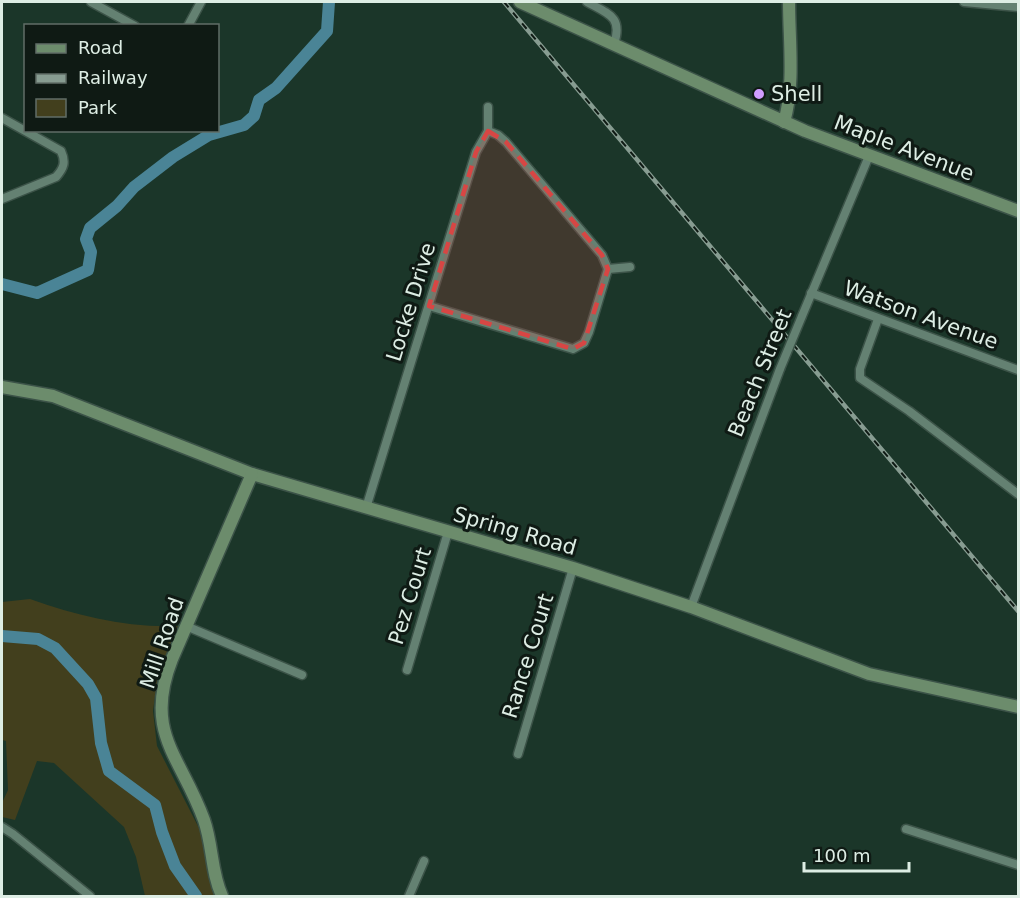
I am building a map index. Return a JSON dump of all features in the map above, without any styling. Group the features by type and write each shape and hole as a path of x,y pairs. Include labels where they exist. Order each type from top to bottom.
{"street":[{"path":"91,2 131,24"},
{"path":"189,24 201,2"},
{"name":"Maple Avenue","path":"520,2 784,122 1018,211"},
{"path":"587,2 615,20 618,33 614,44"},
{"path":"784,122 787,112 789,75 789,2"},
{"path":"964,2 1018,6"},
{"name":"Locke Drive","path":"366,508 476,152 488,131 488,107"},
{"path":"2,118 24,130"},
{"path":"429,306 573,349 584,344 608,269 602,255 506,142 498,135 488,131"},
{"path":"2,200 56,177 62,171 65,162 61,151 27,132"},
{"name":"Beach Street","path":"690,607 780,369 869,156"},
{"path":"608,269 630,267"},
{"name":"Watson Avenue","path":"811,293 1018,370"},
{"path":"878,319 860,369 860,378 918,417 1018,494"},
{"name":"Spring Road","path":"2,387 53,396 252,474 573,568 690,607 869,674 1018,707"},
{"name":"Mill Road","path":"222,897 214,873 204,821 168,744 161,714 161,699 164,683 186,626 252,474"},
{"name":"Pez Court","path":"407,670 448,532"},
{"name":"Rance Court","path":"518,754 573,568"},
{"path":"186,626 302,675"},
{"path":"2,827 90,897"},
{"path":"906,829 1018,865"},
{"path":"410,897 424,861"}],"highlighted area":[{"path":"488,131 506,142 602,255 608,269 606,280 584,343 573,349 429,306 476,152"}],"green space":[{"path":"30,599 103,620 140,625 178,626 158,674 153,711 157,746 201,832 208,870 216,896 145,896 136,857 124,827 54,763 37,761 15,820 2,817 2,803 8,790 6,741 2,740 2,602"}],"waterway":[{"path":"2,284 37,293 88,270 91,252 86,239 90,228 117,206 134,187 173,157 209,135 244,125 254,116 259,100 276,88 327,31 329,2"},
{"path":"2,636 38,639 55,648 88,684 96,698 101,743 109,771 155,805 175,866 196,896"}],"railway":[{"path":"504,2 1018,611"}],"place":[{"name":"Shell","path":"759,94"}]}
